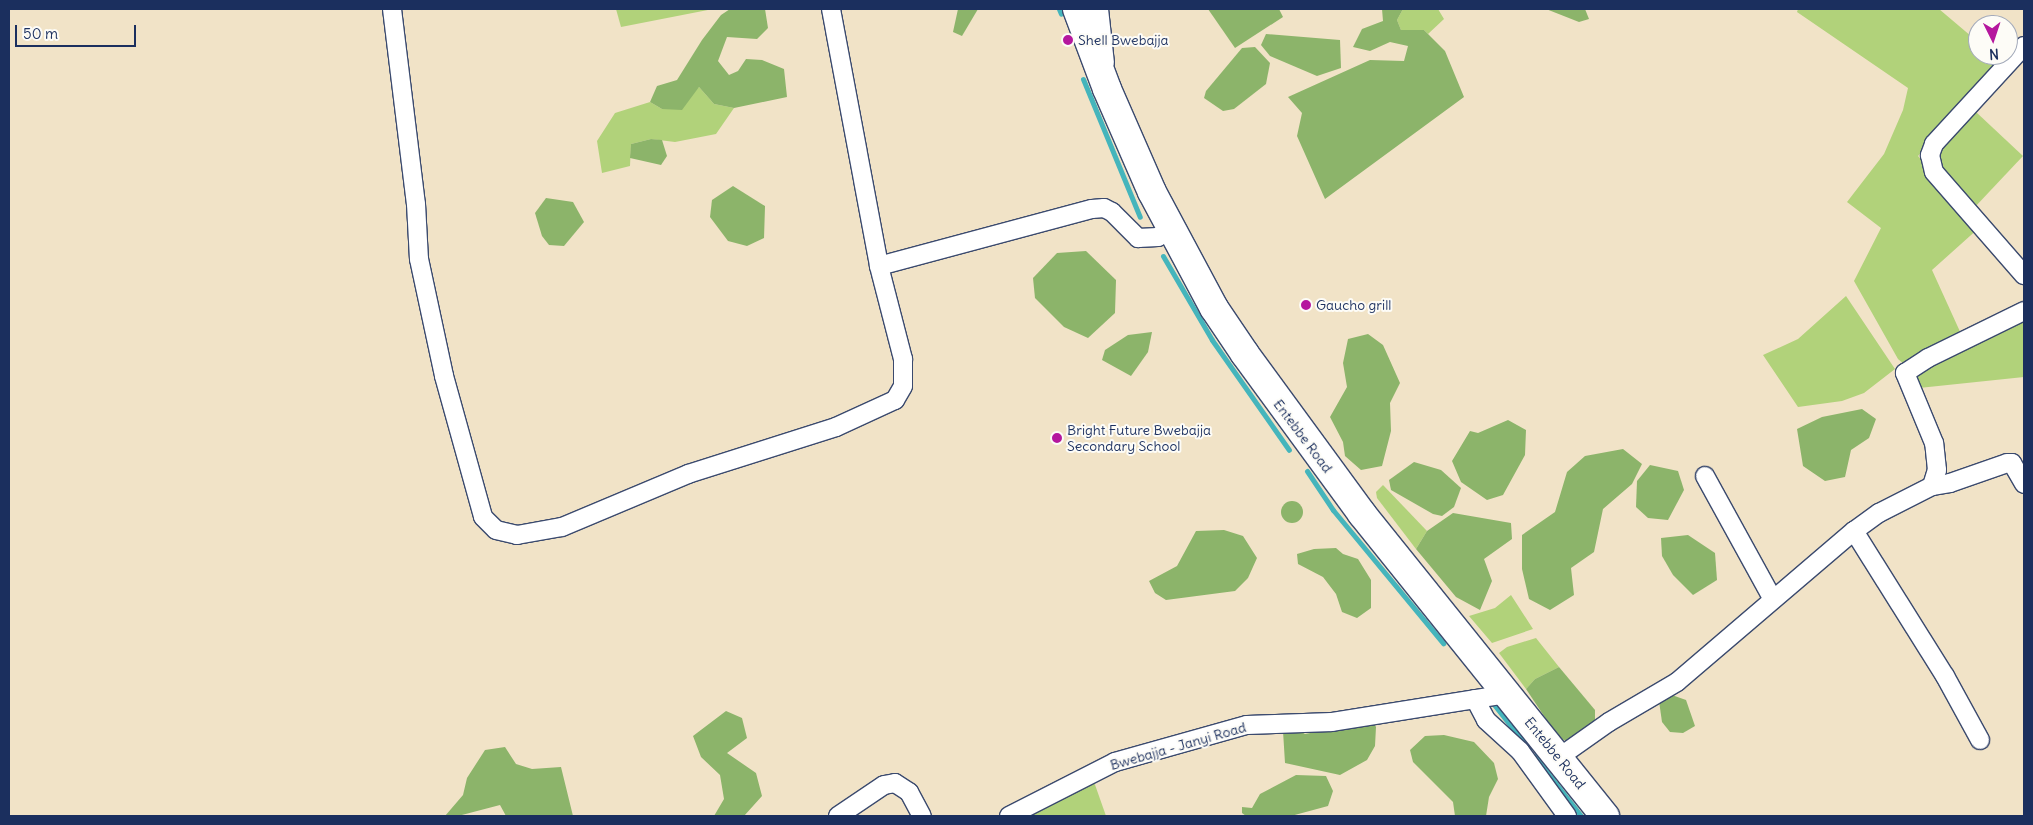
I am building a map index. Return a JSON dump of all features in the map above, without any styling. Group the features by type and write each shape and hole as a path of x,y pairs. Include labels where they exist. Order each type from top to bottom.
{"main road":[{"name":"Entebbe Road","path":"1077,9 1107,88 1171,229 1214,308 1281,408 1362,514 1605,816"}],"street":[{"path":"392,9 416,204 419,259 444,376 483,517 496,530 517,535 562,527 688,474 836,427 895,400 903,386 903,359 880,266 831,9"},
{"path":"1099,9 1107,88"},
{"path":"2024,46 1934,144 1930,155 1934,172 2024,275"},
{"path":"880,266 1092,209 1104,208 1112,212 1138,238 1158,237 1171,229"},
{"path":"1932,486 1937,470 1934,443 1905,373 1928,358 2024,311"},
{"path":"1558,758 1609,722 1677,682 1728,640 1772,598 1879,513 1932,486 1950,483 2007,463 2012,464 2024,484"},
{"path":"1705,476 1772,598"},
{"path":"1854,531 1946,676 1980,740"},
{"name":"Bwebajja - Janyi Road","path":"1009,816 1115,762 1238,727 1332,722 1507,694"},
{"path":"1475,699 1486,720 1520,751 1567,816"},
{"path":"838,816 884,786 895,784 910,792 922,816"}],"green space":[{"path":"616,9 713,9 621,27"},
{"path":"730,9 765,9 768,28 757,39 727,37 718,61 729,75 738,71 746,59 762,60 784,69 787,97 734,108 714,104 699,87 682,110 662,109 650,102 657,86 677,80 702,40 721,15"},
{"path":"958,9 978,9 962,36 953,32"},
{"path":"1208,9 1279,9 1283,17 1235,48"},
{"path":"1382,9 1403,9 1397,20 1401,30 1424,30 1445,51 1464,97 1325,199 1297,136 1302,113 1288,97 1370,60 1404,61 1408,46 1390,42 1370,51 1353,47 1362,29 1383,21"},
{"path":"1403,9 1438,9 1444,19 1428,34 1424,30 1401,30 1397,20"},
{"path":"1546,9 1585,9 1589,19 1579,22"},
{"path":"1798,9 1939,9 1968,34 1968,65 2002,65 1918,156 1980,227 1932,270 1962,336 1906,366 1898,359 1854,281 1881,228 1847,202 1884,154 1903,110 1908,88 1797,12"},
{"path":"1266,34 1340,40 1341,68 1317,76 1270,56 1261,45"},
{"path":"1255,47 1270,63 1266,84 1234,109 1223,111 1204,98 1206,91 1242,48"},
{"path":"699,87 714,104 734,108 716,134 675,142 651,139 631,144 630,166 602,173 597,141 615,113 650,102 662,109"},
{"path":"1976,112 2023,156 1974,208 1933,159"},
{"path":"651,139 662,140 667,156 661,165 630,158 631,144"},
{"path":"733,186 765,206 764,238 747,246 728,241 710,217 712,200"},
{"path":"546,198 573,202 584,222 564,246 549,245 542,236 535,213"},
{"path":"1086,251 1116,280 1115,313 1088,338 1064,327 1035,298 1033,278 1057,253"},
{"path":"1846,296 1895,369 1864,393 1842,401 1798,407 1763,355 1798,339"},
{"path":"2024,318 2024,377 1919,388 1915,381 1927,362"},
{"path":"1152,332 1148,352 1131,376 1102,360 1105,350 1128,335"},
{"path":"1368,334 1383,345 1400,383 1390,403 1391,431 1382,466 1361,470 1345,456 1343,442 1330,417 1347,387 1343,363 1348,339"},
{"path":"1862,409 1876,419 1869,438 1851,450 1845,477 1825,481 1803,466 1797,429 1822,417"},
{"path":"1508,420 1526,430 1525,455 1503,495 1487,500 1461,482 1452,461 1470,431 1478,433"},
{"path":"1623,449 1642,464 1632,484 1603,509 1594,552 1571,568 1574,595 1550,610 1529,599 1522,569 1522,535 1555,512 1567,472 1585,456"},
{"path":"1414,462 1441,470 1461,488 1454,507 1442,516 1433,514 1391,490 1389,480"},
{"path":"1650,465 1678,471 1684,490 1668,520 1648,518 1636,507 1637,481"},
{"path":"1383,485 1427,531 1416,549 1377,498 1376,492"},
{"path":"1288,501 1296,501 1303,508 1303,516 1296,523 1288,523 1281,516 1281,508"},
{"path":"1453,513 1511,523 1512,539 1484,559 1492,581 1480,610 1456,597 1416,549 1427,531"},
{"path":"1224,530 1243,536 1257,558 1248,578 1235,591 1166,600 1155,593 1149,581 1177,566 1196,531"},
{"path":"1688,535 1715,553 1717,580 1693,595 1673,575 1662,556 1661,538"},
{"path":"1336,548 1343,554 1358,559 1371,580 1371,608 1357,618 1342,612 1336,594 1323,577 1298,564 1297,554 1314,549"},
{"path":"1511,595 1533,629 1492,643 1469,616 1495,608"},
{"path":"1536,638 1559,667 1535,679 1526,689 1499,653 1507,647"},
{"path":"1559,667 1595,710 1595,725 1572,744 1558,737 1526,689 1535,679"},
{"path":"1669,694 1686,700 1695,726 1683,733 1670,732 1662,722 1659,701"},
{"path":"726,711 742,718 747,738 727,753 756,773 762,796 744,816 714,816 724,799 720,775 701,757 693,736"},
{"path":"1373,721 1376,727 1375,746 1367,760 1340,775 1285,763 1283,731 1292,726 1305,734"},
{"path":"1444,735 1474,742 1494,763 1498,779 1489,797 1486,816 1455,816 1453,802 1413,762 1410,750 1425,736"},
{"path":"505,747 516,764 532,769 561,767 573,816 506,816 500,805 458,816 445,816 463,795 467,778 485,750"},
{"path":"1296,775 1326,776 1333,791 1328,806 1291,816 1246,816 1242,813 1242,807 1252,808 1260,794"},
{"path":"1093,779 1106,816 1021,816"}],"waterway":[{"path":"1059,9 1061,14"},
{"path":"1083,79 1140,217"},
{"path":"1163,256 1212,340 1289,450"},
{"path":"1307,471 1333,510 1443,643"},
{"path":"1492,702 1529,749"},
{"path":"1534,756 1581,816"}],"place":[{"name":"Shell Bwebajja","path":"1068,40"},
{"name":"Gaucho grill","path":"1306,305"},
{"name":"Bright Future Bwebajja Secondary School","path":"1057,438"}]}
